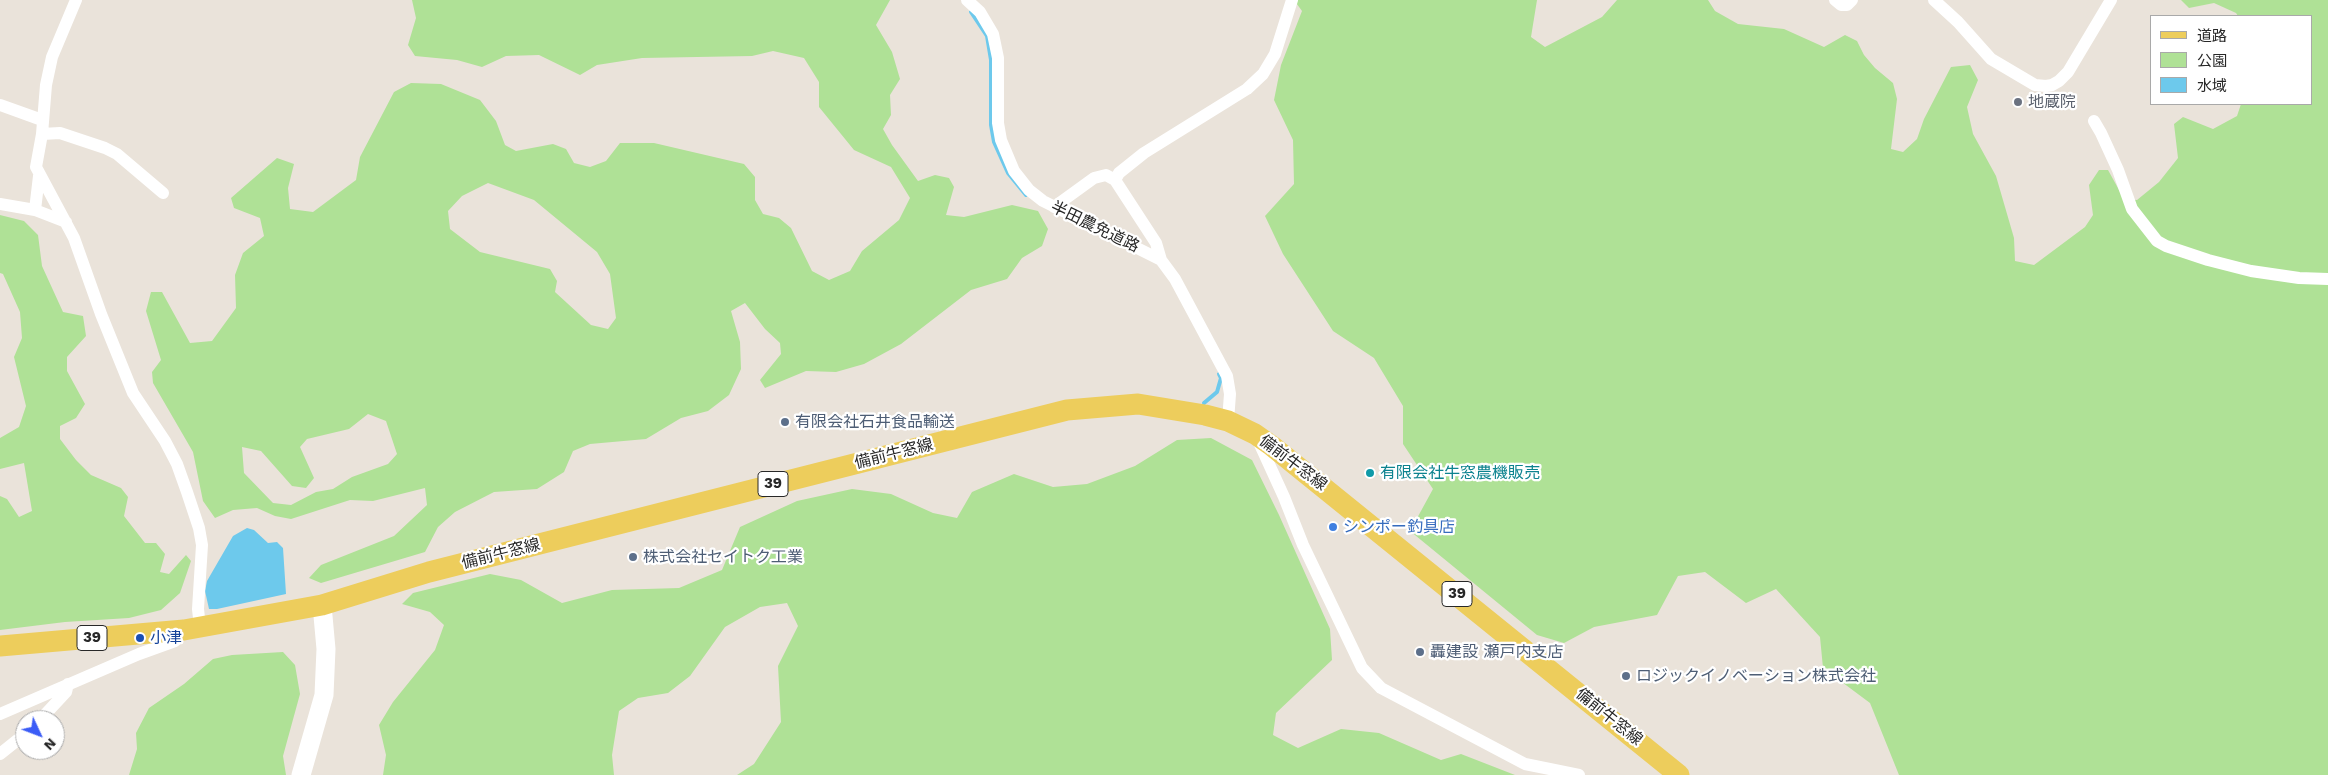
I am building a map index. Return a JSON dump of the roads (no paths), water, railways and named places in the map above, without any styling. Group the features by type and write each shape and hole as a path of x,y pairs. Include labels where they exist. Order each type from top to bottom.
{"main road":[{"name":"備前牛窓線","path":"0,646 192,629 322,605 429,572 1067,410 1138,404 1205,415 1228,422 1255,434 1292,460 1679,775"}],"street":[{"path":"34,210 39,176 36,158 42,134 42,120 52,56 76,0"},
{"name":"半田農免道路","path":"967,0 980,12 994,34 998,58 998,123 1000,140 1014,171 1029,190 1054,208 1162,260"},
{"path":"1115,180 1119,173 1144,153 1247,89 1264,74 1275,54 1292,0"},
{"path":"1835,0 1841,5 1847,6 1852,0"},
{"path":"1934,0 1958,22 1991,60 2035,85 2046,86 2059,81 2068,72 2111,0"},
{"path":"0,105 42,120"},
{"path":"2094,121 2118,170 2132,209 2156,241 2208,260 2251,271 2299,278 2328,279"},
{"path":"42,134 60,133 106,148 117,154 163,194"},
{"path":"1054,208 1094,178 1106,175 1115,180 1156,242 1162,260 1175,279 1227,376 1230,394 1228,422"},
{"path":"0,714 174,641 192,629 198,609 202,545 190,501 173,457 133,392 100,314 82,257 66,222 39,176"},
{"path":"0,204 34,210 66,222"},
{"path":"1255,434 1284,497 1303,545 1362,668 1381,688 1525,764 1579,775"},
{"path":"302,775 324,695 326,650 322,605"},
{"path":"49,710 66,692 68,684"},
{"path":"0,754 15,742"}],"water":[{"path":"247,528 254,530 268,543 277,542 283,548 286,594 217,609 209,609 205,591 207,581 233,536"}],"waterway":[{"path":"971,12 987,36 991,60 991,125 994,142 1008,173 1026,195"},
{"path":"1204,403 1217,392 1221,378 1219,374"}],"place":[{"name":"地蔵院","path":"2018,102"},
{"name":"有限会社石井食品輸送","path":"785,422"},
{"name":"有限会社牛窓農機販売","path":"1370,473"},
{"name":"シンポー釣具店","path":"1333,527"},
{"name":"株式会社セイトク工業","path":"633,557"},
{"name":"小津","path":"140,638"},
{"name":"轟建設 瀬戸内支店","path":"1420,652"},
{"name":"ロジックイノベーション株式会社","path":"1626,676"}]}
